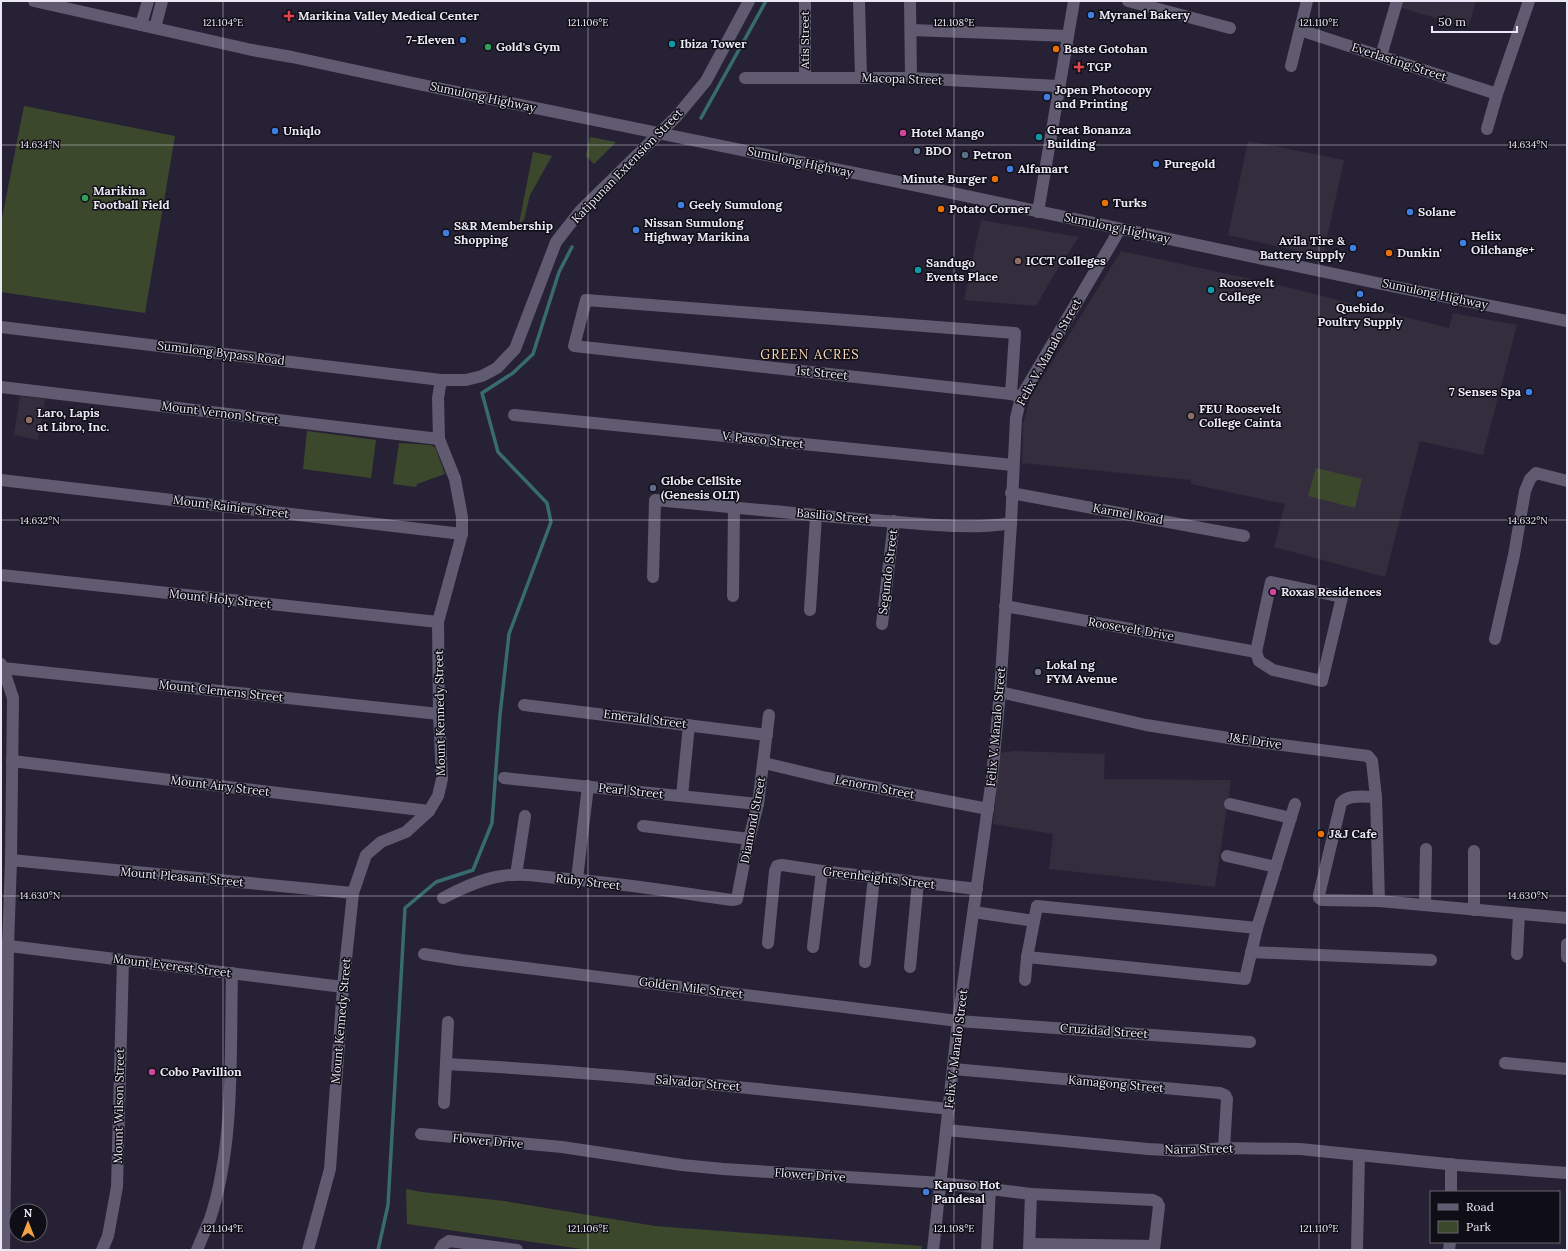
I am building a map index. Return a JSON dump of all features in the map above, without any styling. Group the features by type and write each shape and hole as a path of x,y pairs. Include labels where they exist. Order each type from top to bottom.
{"street":[{"name":"Sumulong Highway","path":"34,1 252,50 933,189 1396,287 1567,321"},
{"path":"141,25 148,1"},
{"path":"155,28 162,1"},
{"name":"Katipunan Extension Street","path":"441,380 466,380 482,376 497,368 515,349 556,242 581,210 664,134 706,81 749,1"},
{"name":"Atis Street","path":"805,1 805,78"},
{"path":"859,1 862,78"},
{"path":"910,1 911,78"},
{"path":"1038,212 1058,86 1074,1"},
{"path":"1128,1 1230,28"},
{"path":"1291,66 1307,1"},
{"path":"1381,56 1397,1"},
{"path":"1486,129 1529,1"},
{"path":"911,30 1068,36"},
{"name":"Everlasting Street","path":"1300,30 1497,94"},
{"name":"Macopa Street","path":"745,78 911,78 1058,86"},
{"name":"Felix V. Manalo Street","path":"933,1250 958,1021 988,809 1000,692 1011,523 1016,396 1120,229"},
{"name":"1st Street","path":"586,300 1015,333 1016,396 574,346 586,300"},
{"name":"Sumulong Bypass Road","path":"1,327 441,380"},
{"name":"Mount Kennedy Street","path":"308,1250 330,1169 343,987 353,893 366,855 381,842 406,832 429,811 438,796 442,779 439,714 438,622 462,534 462,517 456,480 439,439 438,398 441,380"},
{"name":"Mount Vernon Street","path":"1,388 439,439"},
{"name":"V. Pasco Street","path":"514,415 1013,465"},
{"path":"1495,639 1514,555 1525,491 1530,479 1536,474 1567,481"},
{"name":"Mount Rainier Street","path":"1,480 462,534"},
{"name":"Karmel Road","path":"1012,493 1244,536"},
{"name":"Basilio Street","path":"653,577 655,500 816,516 968,526 1011,523"},
{"path":"733,596 734,507"},
{"path":"810,610 816,516"},
{"name":"Segundo Street","path":"882,624 894,521"},
{"name":"Mount Holy Street","path":"1,575 438,622"},
{"path":"1271,582 1342,597 1322,681 1273,670 1259,661 1256,652 1271,582"},
{"name":"Roosevelt Drive","path":"1005,606 1256,652"},
{"path":"2,666 13,698 11,860 5,946 4,1250"},
{"name":"Mount Clemens Street","path":"2,666 439,714"},
{"name":"J&E Drive","path":"1000,692 1146,725 1242,740 1368,756 1372,761 1376,797 1379,901"},
{"name":"Emerald Street","path":"524,705 767,735"},
{"name":"Diamond Street","path":"737,900 749,839 758,804 769,715"},
{"path":"682,796 689,725"},
{"name":"Mount Airy Street","path":"12,761 429,811"},
{"name":"Lenorm Street","path":"764,763 828,778 988,809"},
{"name":"Pearl Street","path":"504,778 758,804"},
{"path":"577,879 588,786"},
{"path":"1376,797 1345,799 1342,803 1319,895 1319,898 1322,900 1379,901 1567,918"},
{"path":"1230,804 1291,818"},
{"path":"1027,957 1245,979 1257,928 1295,804"},
{"path":"516,874 525,816"},
{"path":"643,826 749,839"},
{"path":"1425,905 1426,849"},
{"path":"1474,851 1474,910"},
{"path":"1227,856 1276,867"},
{"name":"Mount Pleasant Street","path":"11,860 353,893"},
{"name":"Greenheights Street","path":"768,943 775,871 777,866 782,865 977,889"},
{"path":"813,947 822,871"},
{"name":"Ruby Street","path":"443,898 459,889 490,878 516,874 577,879 737,900"},
{"path":"865,962 874,877"},
{"path":"910,967 918,882"},
{"path":"1025,980 1027,957 1037,906 1257,928"},
{"path":"974,912 1034,921"},
{"path":"1517,954 1519,914"},
{"path":"1567,944 1567,957"},
{"name":"Mount Everest Street","path":"5,946 343,987"},
{"path":"1251,952 1431,960"},
{"name":"Golden Mile Street","path":"424,954 958,1021"},
{"name":"Mount Wilson Street","path":"102,1250 108,1236 117,1187 122,960"},
{"path":"197,1250 210,1219 225,1152 229,1094 232,973"},
{"name":"Cruzidad Street","path":"958,1021 1250,1042"},
{"path":"444,1103 448,1022"},
{"path":"1505,1063 1567,1069"},
{"name":"Salvador Street","path":"446,1064 569,1071 735,1086 949,1109"},
{"name":"Kamagong Street","path":"953,1070 1220,1093 1227,1099 1224,1148"},
{"name":"Narra Street","path":"946,1130 1184,1151 1224,1148 1300,1149 1451,1164 1567,1173"},
{"name":"Flower Drive","path":"421,1134 562,1147 682,1165 941,1183 1031,1194 1153,1200 1159,1206 1154,1248"},
{"path":"1357,1250 1359,1155"},
{"path":"1450,1191 1451,1164"},
{"path":"986,1250 990,1188"},
{"path":"1031,1194 1030,1247 1154,1248"},
{"path":"440,1250 443,1245 449,1241 517,1250"}],"shaded area":[{"path":"1401,1 1476,1 1468,28 1399,7"},
{"path":"1248,141 1344,160 1323,257 1228,235"},
{"name":"ICCT Colleges","path":"981,220 1079,237 1036,306 964,300"},
{"name":"FEU Roosevelt College Cainta","path":"1121,251 1270,283 1449,328 1453,313 1517,325 1483,455 1420,441 1385,577 1274,547 1285,504 1191,484 1191,480 1022,463 1023,424 1030,399"},
{"name":"Laro, Lapis at Libro, Inc.","path":"20,396 45,399 38,440 14,435"},
{"path":"1014,751 1105,754 1104,779 1231,780 1215,887 1049,869 1053,834 993,824 1000,753"}],"green space":[{"name":"Marikina Football Field","path":"24,106 175,136 145,313 1,292 1,223"},
{"path":"590,137 616,142 594,164 586,156"},
{"path":"533,152 552,156 530,195 524,220 519,224"},
{"path":"307,431 376,440 371,478 303,469"},
{"path":"399,443 430,445 435,447 445,474 417,484 416,487 393,484"},
{"path":"1316,468 1362,479 1355,508 1308,496"},
{"path":"406,1189 504,1201 655,1226 922,1246 921,1250 589,1250 407,1224"}],"waterway":[{"path":"701,118 766,1"},
{"path":"378,1250 388,1205 405,908 436,882 473,870 492,823 500,715 509,634 551,522 547,503 498,452 482,393 513,373 533,354 559,272 572,247"}],"place":[{"name":"Myranel Bakery","path":"1091,15"},
{"name":"Marikina Valley Medical Center","path":"289,16"},
{"name":"7-Eleven","path":"463,40"},
{"name":"Ibiza Tower","path":"672,44"},
{"name":"Gold's Gym","path":"488,47"},
{"name":"Baste Gotohan","path":"1056,49"},
{"name":"TGP","path":"1079,67"},
{"name":"Jopen Photocopy and Printing","path":"1047,97"},
{"name":"Uniqlo","path":"275,131"},
{"name":"Hotel Mango","path":"903,133"},
{"name":"Great Bonanza Building","path":"1039,137"},
{"name":"BDO","path":"917,151"},
{"name":"Petron","path":"965,155"},
{"name":"Puregold","path":"1156,164"},
{"name":"Alfamart","path":"1010,169"},
{"name":"Minute Burger","path":"995,179"},
{"name":"Marikina Football Field","path":"85,198"},
{"name":"Turks","path":"1105,203"},
{"name":"Geely Sumulong","path":"681,205"},
{"name":"Potato Corner","path":"941,209"},
{"name":"Solane","path":"1410,212"},
{"name":"Nissan Sumulong Highway Marikina","path":"636,230"},
{"name":"S&R Membership Shopping","path":"446,233"},
{"name":"Helix Oilchange+","path":"1463,243"},
{"name":"Avila Tire & Battery Supply","path":"1353,248"},
{"name":"Dunkin'","path":"1389,253"},
{"name":"ICCT Colleges","path":"1018,261"},
{"name":"Sandugo Events Place","path":"918,270"},
{"name":"Roosevelt College","path":"1211,290"},
{"name":"Quebido Poultry Supply","path":"1360,294"},
{"name":"7 Senses Spa","path":"1529,392"},
{"name":"FEU Roosevelt College Cainta","path":"1191,416"},
{"name":"Laro, Lapis at Libro, Inc.","path":"29,420"},
{"name":"Globe CellSite (Genesis OLT)","path":"653,488"},
{"name":"Roxas Residences","path":"1273,592"},
{"name":"Lokal ng FYM Avenue","path":"1038,672"},
{"name":"J&J Cafe","path":"1321,834"},
{"name":"Cobo Pavillion","path":"152,1072"},
{"name":"Kapuso Hot Pandesal","path":"926,1192"}],"district":[{"name":"GREEN ACRES","path":"810,354"}]}
